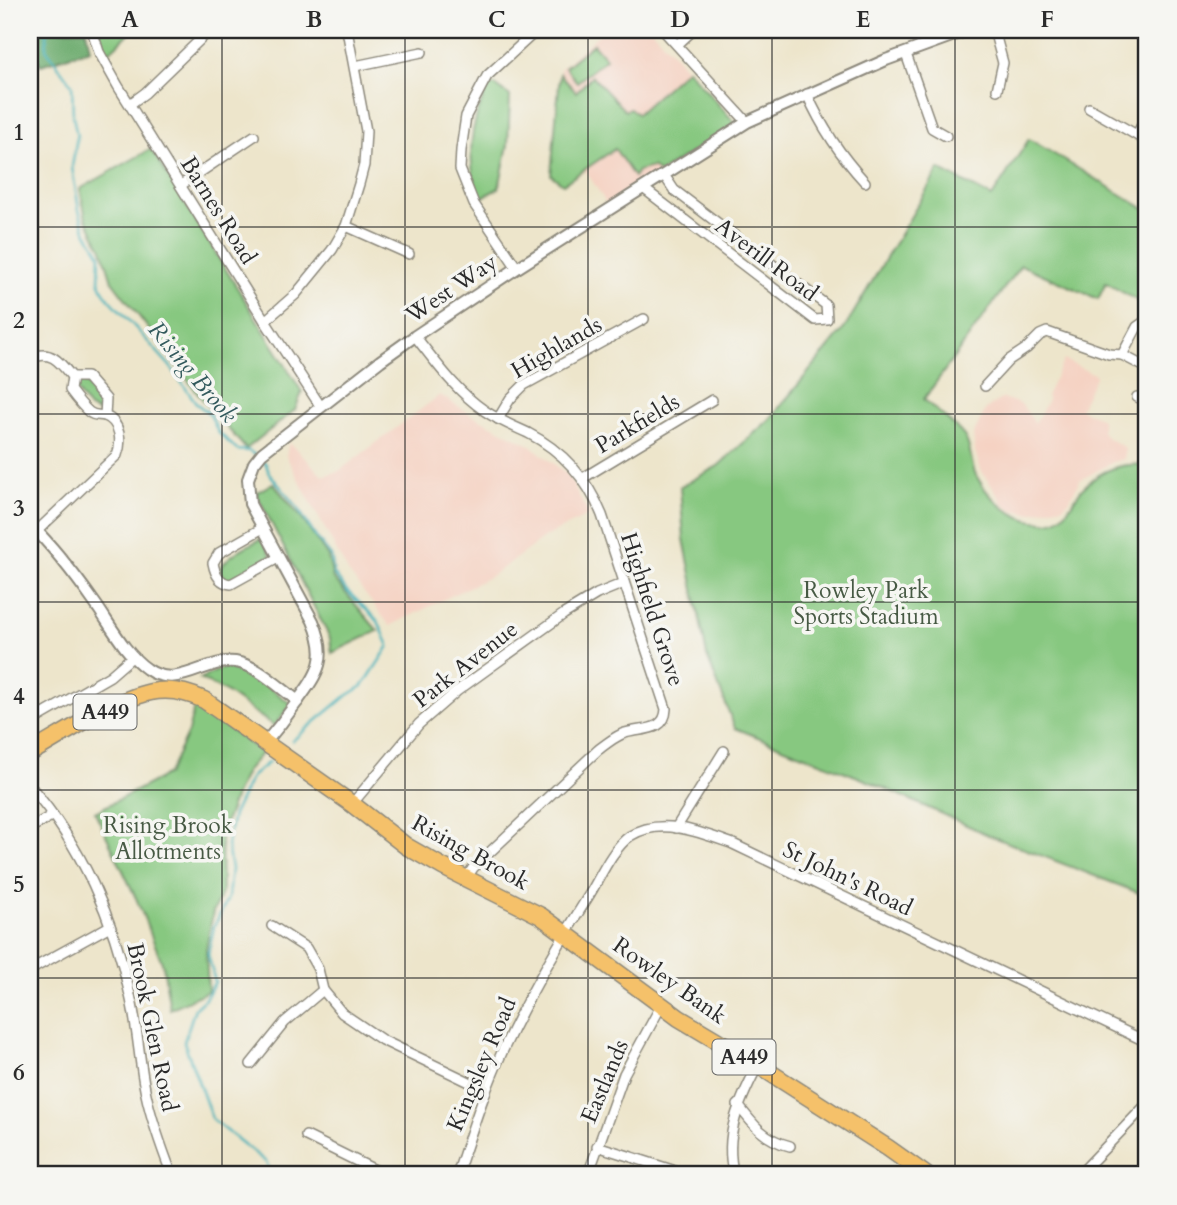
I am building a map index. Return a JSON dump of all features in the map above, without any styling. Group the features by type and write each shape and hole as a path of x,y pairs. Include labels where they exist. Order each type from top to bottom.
{"highway":[{"name":"Rising Brook","path":"30,753 122,703 151,692 186,693 204,700 266,742 406,846 532,911 566,933"},
{"name":"Rowley Bank","path":"566,933 661,1006 888,1147 926,1175"}],"street":[{"name":"Barnes Road","path":"92,30 99,52 130,104 321,407"},
{"path":"130,104 145,93 210,30"},
{"path":"265,321 296,294 332,250 346,226 364,165 366,131 346,30"},
{"path":"517,268 474,204 460,169 461,150 466,116 487,76 537,30"},
{"path":"663,30 747,122"},
{"path":"677,45 693,30"},
{"name":"West Way","path":"266,742 317,673 321,660 321,645 313,621 261,529 248,496 248,479 254,463 262,453 415,337 517,268 747,122 807,94 968,30"},
{"path":"994,30 1003,64 997,90"},
{"path":"355,66 422,52"},
{"path":"906,54 932,128 946,136"},
{"path":"807,94 821,126 840,155 865,182"},
{"path":"1089,108 1147,141"},
{"path":"1137,135 1147,115"},
{"path":"181,185 254,136"},
{"name":"Averill Road","path":"643,188 815,320 827,318 826,305 674,190 664,175"},
{"path":"346,226 409,254"},
{"name":"Highlands","path":"498,419 510,399 524,385 643,319"},
{"path":"1122,355 1137,327 1147,320"},
{"path":"985,386 1009,360 1046,332 1109,354 1122,355 1147,368"},
{"name":"Highfield Grove","path":"415,337 454,386 484,411 550,446 583,478 602,515 666,709 664,718 657,727 621,735 598,750 473,868 466,879"},
{"path":"30,359 38,355 58,359 72,377 70,390 87,411 96,416 105,416 116,424 120,438 117,456 33,528 59,554 133,656 148,670 170,677 182,676 219,663 239,663 298,701"},
{"path":"72,377 87,377 106,399 105,416"},
{"path":"1137,397 1147,401"},
{"name":"Parkfields","path":"583,478 712,400"},
{"path":"261,529 219,553 213,563 215,572 220,580 231,584 278,558"},
{"name":"Park Avenue","path":"352,804 419,724 457,691 564,614 597,594 624,583"},
{"path":"30,722 110,676 133,656"},
{"path":"676,828 724,751"},
{"name":"Brook Glen Road","path":"30,786 53,815 85,868 110,926 131,997 153,1124 172,1175"},
{"path":"30,828 53,815"},
{"name":"St John's Road","path":"566,933 623,842 630,836 648,829 676,828 703,833 733,844 1147,1042"},
{"path":"30,970 110,926"},
{"path":"272,926 306,948 318,969 323,990 342,1013 382,1040 486,1090"},
{"name":"Kingsley Road","path":"457,1175 486,1090 519,1017 566,933"},
{"path":"251,1064 285,1022 323,990"},
{"name":"Eastlands","path":"588,1175 624,1074 661,1006"},
{"path":"734,1175 730,1161 731,1142 738,1105 758,1065"},
{"path":"1079,1175 1147,1104"},
{"path":"738,1105 756,1129 776,1143 790,1146"},
{"path":"306,1136 385,1175"},
{"path":"597,1146 688,1175"}],"shaded area":[{"path":"604,30 652,30 736,124 608,206 586,171 563,184 551,175 560,69"},
{"path":"1064,360 1096,375 1080,409 1102,419 1102,431 1106,437 1125,448 1124,459 1080,480 1069,501 1063,506 1029,513 1014,510 1004,504 981,470 973,435 986,409 1002,398 1021,404 1035,423 1048,400 1046,396"},
{"path":"440,395 530,445 568,475 589,515 545,537 493,575 390,626 348,572 286,456 289,442 323,476 339,471"}],"green space":[{"path":"30,30 86,30 90,49 41,65 30,48"},
{"path":"98,30 133,30 107,54"},
{"path":"593,44 606,59 577,82 565,67"},
{"path":"687,69 736,124 659,173 652,167 638,171 634,177 615,149 563,184 551,175 560,74 576,92 592,76 625,111 630,108 637,114"},
{"path":"495,85 510,96 508,145 499,188 479,199 472,169 473,129 488,87"},
{"name":"Rowley Park Sports Stadium","path":"1029,139 1147,210 1147,306 1106,283 1098,299 1021,265 924,399 964,436 975,472 989,494 1006,509 1025,519 1053,521 1064,514 1084,487 1098,476 1121,466 1147,466 1147,896 993,837 873,783 735,728 707,656 684,539 680,487 718,466 770,419 844,329 939,169 992,197"},
{"path":"151,149 302,392 295,410 246,449 203,400 112,281 102,249 86,218 80,189"},
{"path":"83,380 102,399 102,410 97,412 89,408 76,390 77,382"},
{"path":"273,483 328,557 333,578 378,631 332,653 330,638 256,493"},
{"path":"263,538 271,556 227,581 220,568 224,563 239,550"},
{"path":"224,667 260,681 291,704 274,726 224,691 200,679"},
{"name":"Rising Brook Allotments","path":"195,703 262,753 247,770 221,834 222,892 213,912 206,950 208,991 170,1009 163,965 136,898 95,812 168,774 188,732"}],"waterway":[{"name":"Rising Brook","path":"43,30 47,34 46,49 72,85 77,137 72,167 85,230 100,254 99,281 105,294 170,366 197,404 210,414 218,432 237,450 249,451 255,455"},
{"name":"Rising Brook","path":"260,459 331,556 334,574 346,590 378,621 389,646 363,686 345,697 292,741"},
{"name":"Rising Brook","path":"269,762 251,777 233,815 227,845 231,869 228,898 214,927 208,954 215,982 205,999 195,1008 184,1042 212,1119 266,1162 272,1175"}]}
